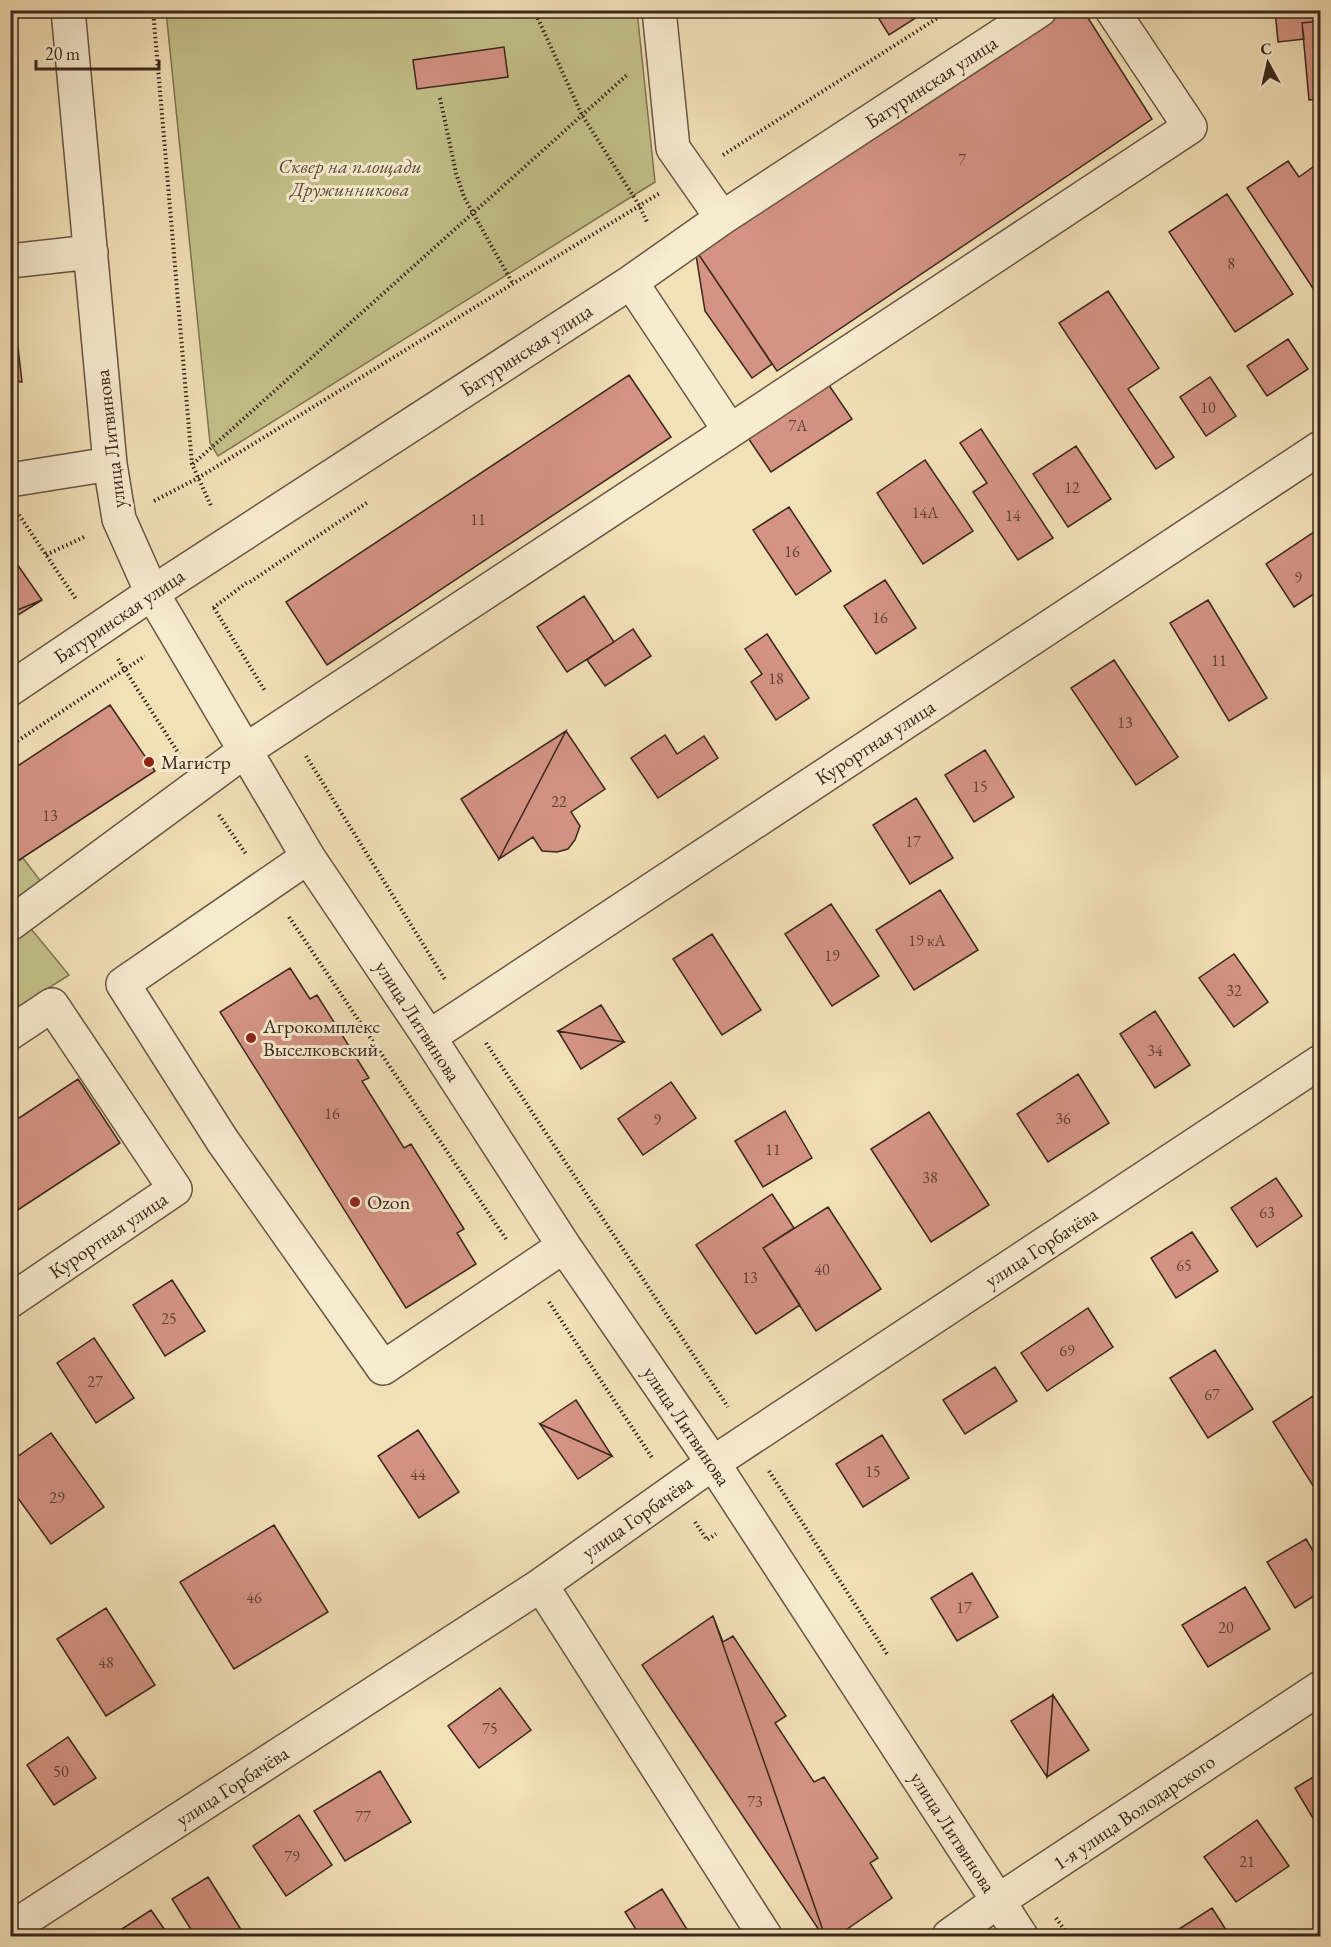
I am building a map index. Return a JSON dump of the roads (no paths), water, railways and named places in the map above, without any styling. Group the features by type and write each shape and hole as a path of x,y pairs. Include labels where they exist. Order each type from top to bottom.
{"street":[{"name":"улица Литвинова","path":"68,10 110,464 119,519 152,593 308,857 429,1037 564,1246 713,1463 1021,1936"},
{"path":"659,10 673,148 722,218"},
{"name":"Батуринская улица","path":"10,689 152,593 631,282 722,218 1040,10"},
{"path":"10,924 246,750 1190,127 1112,10"},
{"path":"10,261 91,252"},
{"path":"631,282 730,431"},
{"name":"Курортная улица","path":"429,1037 1320,448"},
{"path":"10,480 110,464"},
{"path":"308,857 123,984 222,1140 383,1368 564,1246"},
{"name":"Курортная улица","path":"10,1033 52,1005 176,1189 10,1301"},
{"name":"улица Горбачёва","path":"10,1929 541,1585 713,1463 1320,1062"},
{"path":"541,1585 765,1936"},
{"name":"1-я улица Володарского","path":"949,1936 998,1901 1320,1688"}],"place":[{"name":"Магистр","path":"149,762"},
{"name":"Агрокомплекс Выселковский","path":"251,1038"},
{"name":"Ozon","path":"355,1202"}],"park label":[{"name":"Сквер на площади Дружинникова","path":"350,178"}]}
